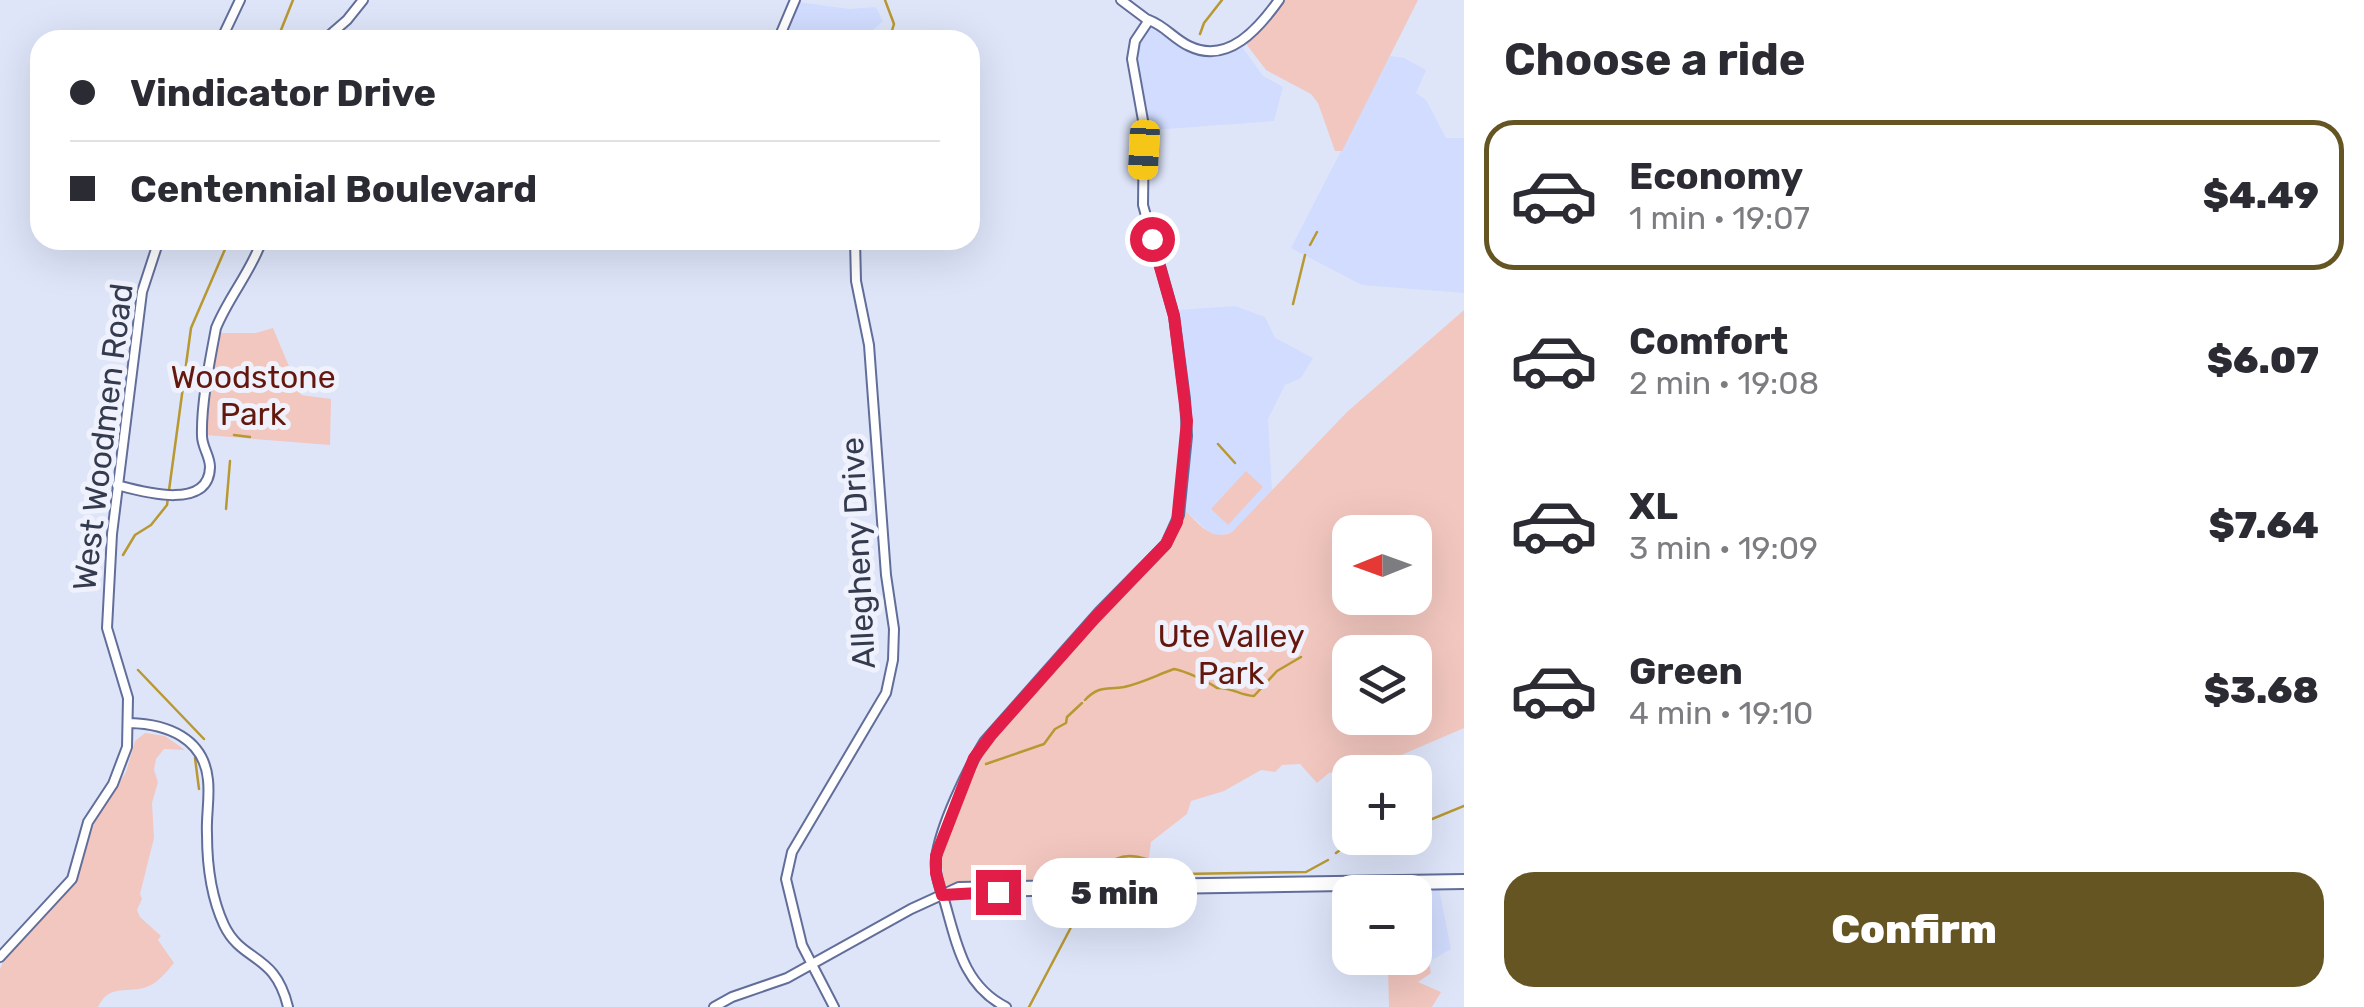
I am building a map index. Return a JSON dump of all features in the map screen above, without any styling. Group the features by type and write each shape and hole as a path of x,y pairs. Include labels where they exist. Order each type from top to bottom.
{"main road":[{"path":"225,30 240,0"},
{"path":"336,30 363,0"},
{"path":"782,30 794,0"},
{"path":"1121,0 1176,38 1206,51 1231,48 1248,37 1280,0"},
{"path":"1006,1007 984,993 968,974 936,873 936,856 974,758 1095,618 1166,544 1179,515 1187,421 1174,316 1143,205 1144,126 1132,59 1135,42 1149,20"},
{"name":"West Woodmen Road","path":"0,958 72,878 88,822 124,760 130,723 126,690 107,628 117,485 142,292 156,250"},
{"path":"117,485 174,495 197,491 208,478 209,461 202,438 216,328 258,250"},
{"name":"Allegheny Drive","path":"834,1007 802,945 786,880 788,859 886,693 894,649 869,345 856,281 855,250"},
{"path":"130,723 158,724 174,730 193,745 202,760 209,784 208,854 221,916 234,939 273,970 288,1007"},
{"path":"714,1007 811,966 950,890 974,886 1464,881"}],"shaded area":[{"path":"797,2 849,9 876,7 883,21 873,30 785,30"},
{"path":"1149,27 1198,56 1222,55 1242,47 1263,76 1283,87 1274,121 1151,130 1137,58 1139,43"},
{"path":"1390,56 1404,58 1426,70 1416,93 1426,100 1446,138 1464,138 1464,293 1362,285 1291,248"},
{"path":"1235,306 1265,317 1275,338 1313,358 1301,378 1285,385 1268,419 1272,491 1232,532 1217,536 1184,509 1192,422 1178,310"},
{"path":"1432,888 1439,888 1451,949 1432,960"}],"green space":[{"path":"1279,0 1418,0 1342,151 1335,151 1311,94 1266,70 1247,45 1248,37"},
{"name":"Ute Valley Park","path":"1464,310 1464,728 1401,755 1332,755 1332,772 1317,783 1300,764 1282,765 1275,772 1261,770 1224,791 1191,801 1187,814 1151,842 1146,880 944,885 941,854 981,756 1102,616 1169,547 1184,509 1211,533 1232,532 1347,412"},
{"name":"Woodstone Park","path":"273,328 301,395 331,399 330,445 205,435 218,333 256,333"},
{"path":"1246,471 1263,487 1228,525 1211,509"},
{"path":"145,733 165,736 185,750 164,749 156,759 154,838 137,910 161,936 158,940 174,963 153,984 108,994 98,1007 0,1007 3,962 75,884 95,821 126,772 135,741"},
{"path":"1388,975 1428,975 1418,982 1441,992 1432,1007 1389,1007"}],"waterway":[{"path":"281,30 293,0"},
{"path":"885,0 894,24 892,30"},
{"path":"1200,34 1222,0"},
{"path":"1310,245 1317,232"},
{"path":"123,555 135,535 151,525 167,505 191,328 225,250"},
{"path":"1293,304 1305,255"},
{"path":"234,435 250,437"},
{"path":"1218,444 1235,463"},
{"path":"226,509 230,461"},
{"path":"1085,700 1099,690 1131,685 1174,669 1217,688 1254,696 1277,671 1301,657"},
{"path":"138,670 204,739"},
{"path":"986,764 1044,744 1082,703"},
{"path":"195,758 199,789"},
{"path":"1432,819 1464,806"},
{"path":"1096,880 1116,859 1146,859"},
{"path":"1154,864 1181,874 1306,872 1328,860"},
{"path":"1029,1007 1088,895"}],"route":[{"path":"998,892 942,895 938,884 937,851 969,767 984,742 1099,612 1166,544 1179,515 1187,421 1174,316 1152,239"}]}
